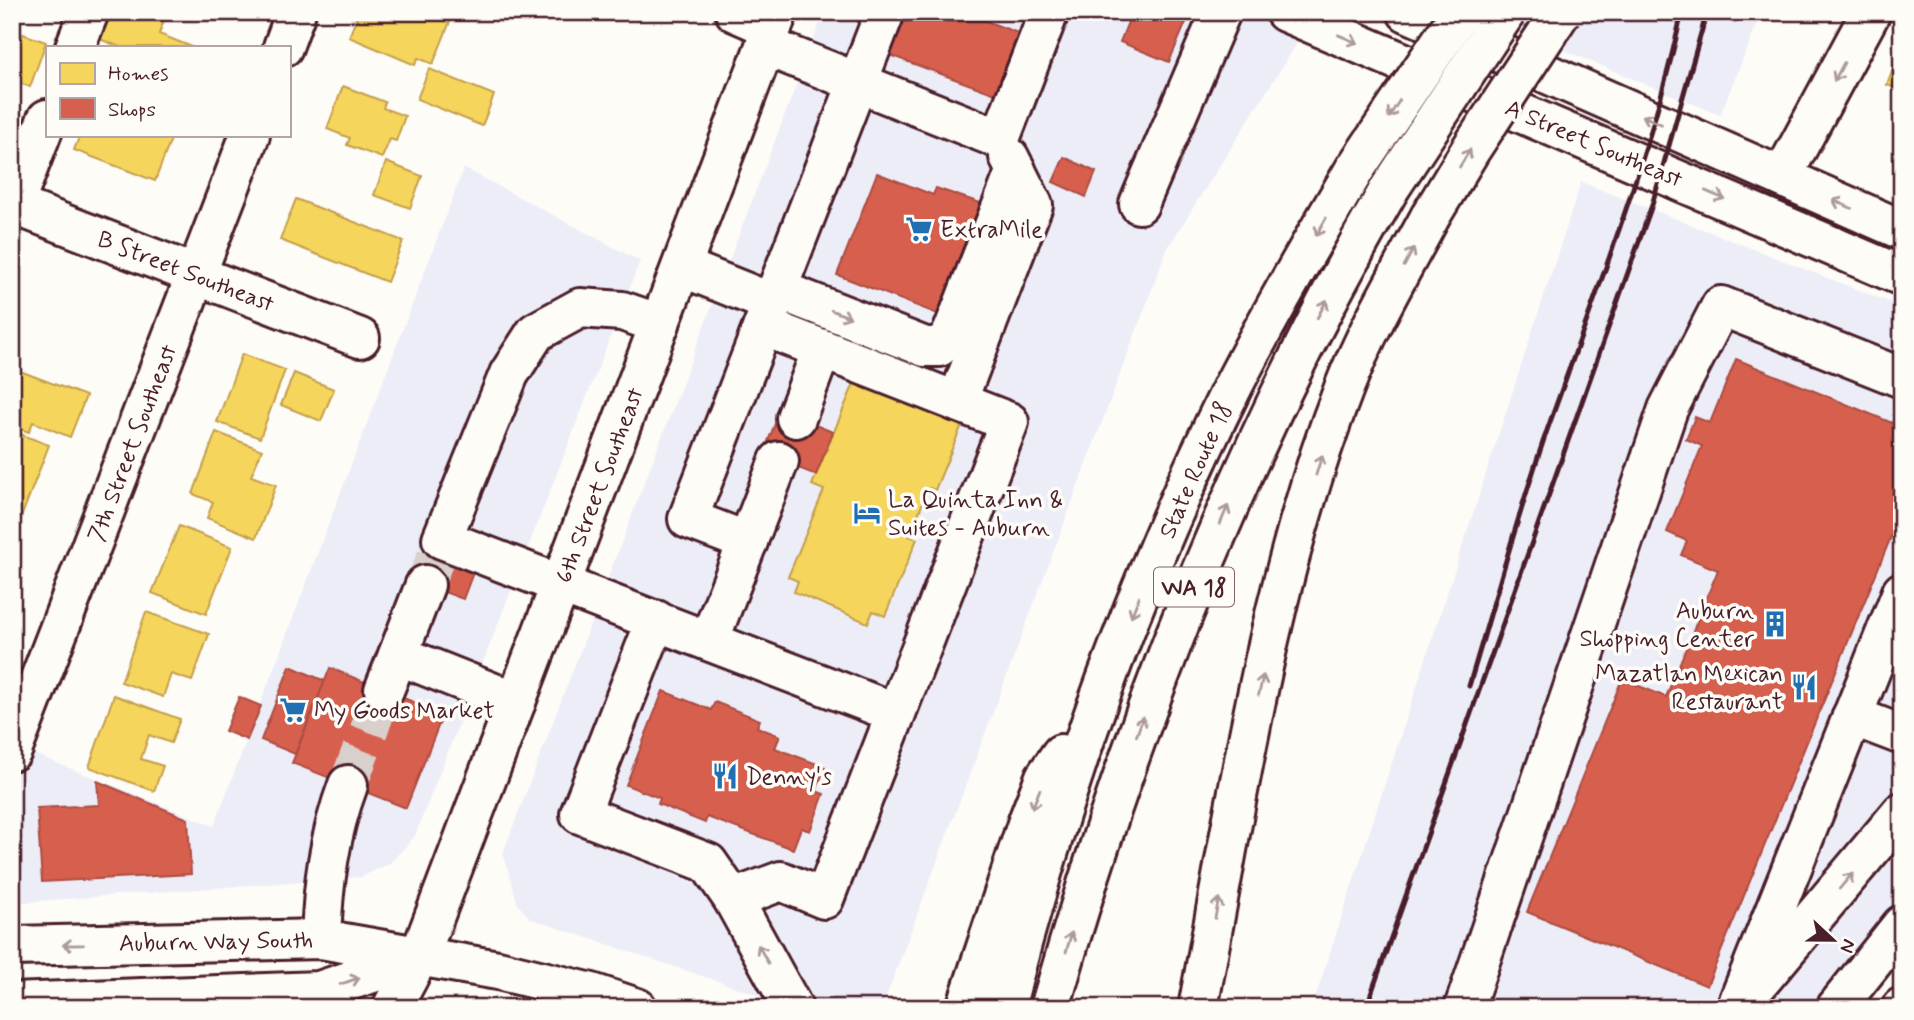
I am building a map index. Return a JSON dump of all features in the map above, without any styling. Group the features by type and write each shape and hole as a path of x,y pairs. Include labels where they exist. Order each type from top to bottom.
{"main road":[{"path":"75,46 89,12"},
{"path":"283,46 296,12"},
{"path":"735,12 772,29 857,83 1008,155 1033,205 957,402"},
{"path":"748,542 688,519 884,12"},
{"path":"682,267 771,306 925,348 939,347 951,336 1008,155 1049,12"},
{"path":"1139,204 1221,12"},
{"name":"A Street Southeast","path":"1285,12 1902,276"},
{"name":"A Street Southeast","path":"1407,12 1902,230"},
{"name":"State Route 18","path":"1005,1008 1046,858 1098,701 1155,559 1233,387 1279,299 1355,169 1461,12"},
{"name":"State Route 18","path":"1050,1008 1102,834 1165,657 1275,401 1346,264 1390,188 1506,12"},
{"path":"1198,1008 1258,698 1288,568 1345,387 1379,313 1430,217 1561,12"},
{"path":"1782,177 1871,12"},
{"name":"6th Street Southeast","path":"392,1008 419,957 772,29"},
{"path":"13,206 46,122"},
{"name":"7th Street Southeast","path":"12,751 250,136"},
{"name":"B Street Southeast","path":"13,206 360,338"},
{"path":"733,900 780,881 824,899 1009,422 822,349 771,306"},
{"path":"1464,1008 1668,409 1721,306 1902,378"},
{"path":"384,690 509,374 536,332 580,308 622,311 660,324"},
{"path":"796,418 822,349"},
{"path":"709,641 779,461"},
{"path":"434,560 561,584 896,713"},
{"path":"1737,1008 1902,592"},
{"path":"656,620 580,814 708,863 733,900 793,1008"},
{"path":"398,655 516,702"},
{"path":"966,1008 1045,777 1098,701"},
{"path":"1852,716 1902,735"},
{"path":"321,939 323,885 333,824 348,785"},
{"path":"1737,1008 1902,812"},
{"path":"1836,1008 1902,925"},
{"name":"Auburn Way South","path":"12,946 321,939 498,970 592,993 637,1008"},
{"path":"419,957 421,1008"},
{"name":"Auburn Way South","path":"12,1003 267,1002 319,991 419,957"}],"shaded area":[{"path":"824,12 1240,12 1301,37 1167,249 882,1008 798,1008 531,919 518,905 503,853"},
{"path":"1472,12 1762,12 1720,115"},
{"path":"464,168 640,261 415,836 389,864 361,877 12,903 12,745 214,826"},
{"path":"1581,182 1902,307 1902,894 1811,1008 1312,1008"}],"building: Homes":[{"path":"92,12 167,12 159,34 189,46 117,46 84,33"},
{"path":"359,12 420,12 431,17 433,12 453,14 433,64 418,58 415,65 349,37"},
{"path":"23,34 46,42 30,87 12,80 12,62"},
{"path":"1902,46 1902,90 1887,85"},
{"path":"429,69 494,95 482,126 417,99"},
{"path":"343,86 385,102 383,108 405,116 396,141 390,139 382,158 347,145 350,138 327,129"},
{"path":"80,136 164,136 171,139 155,181 74,150"},
{"path":"386,162 422,176 410,208 374,195"},
{"path":"296,199 403,241 387,282 280,240"},
{"path":"242,354 285,370 260,438 217,422"},
{"path":"12,368 86,396 70,437 33,422 29,432 12,426"},
{"path":"294,373 334,389 321,421 281,405"},
{"name":"La Quinta Inn & Suites - Auburn","path":"857,376 964,420 935,490 929,488 909,536 917,539 885,616 873,611 868,623 794,592 798,581 788,577 824,490 812,485"},
{"path":"12,431 49,445 20,520 12,517"},
{"path":"216,432 262,450 251,476 276,485 256,538 207,518 213,502 193,494"},
{"path":"179,526 232,547 206,614 152,593"},
{"path":"146,612 209,634 192,681 171,674 163,697 121,682"},
{"path":"114,695 180,719 171,743 149,735 141,759 163,766 154,791 89,767"}],"building: Shops":[{"path":"887,12 962,12 1021,34 998,95 873,49"},
{"path":"1132,12 1169,12 1187,20 1169,62 1120,42"},
{"path":"1064,157 1096,172 1086,197 1053,182"},
{"name":"ExtraMile","path":"877,173 933,195 936,188 983,204 948,318 837,275"},
{"name":"Auburn Shopping Center","path":"1736,359 1902,427 1902,510 1707,986 1527,912 1622,679 1666,697 1718,570 1681,555 1687,541 1667,532 1702,446 1686,439 1695,417 1710,423"},
{"path":"780,411 833,432 816,475 763,454"},
{"path":"428,553 474,570 463,599 417,582"},
{"name":"My Goods Market","path":"290,666 325,681 295,754 261,740"},
{"path":"330,668 443,714 406,808 292,763"},
{"name":"Denny's","path":"663,691 711,710 715,702 760,720 757,727 780,736 775,748 825,767 816,791 824,794 810,831 801,828 793,849 707,817 705,823 658,804 660,798 626,785"},
{"path":"239,697 261,706 247,740 225,731"},
{"path":"97,781 188,819 191,874 42,882 37,808 99,805"}],"tunnel":[{"path":"425,585 436,556"},
{"path":"348,785 384,690"}],"railway":[{"path":"1469,686 1539,454 1640,168 1682,12"},
{"path":"1366,1008 1652,205 1707,12"}],"place":[{"name":"ExtraMile","path":"919,229"},
{"name":"La Quinta Inn & Suites - Auburn","path":"867,513"},
{"name":"Auburn Shopping Center","path":"1775,624"},
{"name":"Mazatlan Mexican Restaurant","path":"1804,687"},
{"name":"My Goods Market","path":"293,710"},
{"name":"Denny's","path":"725,776"}]}
